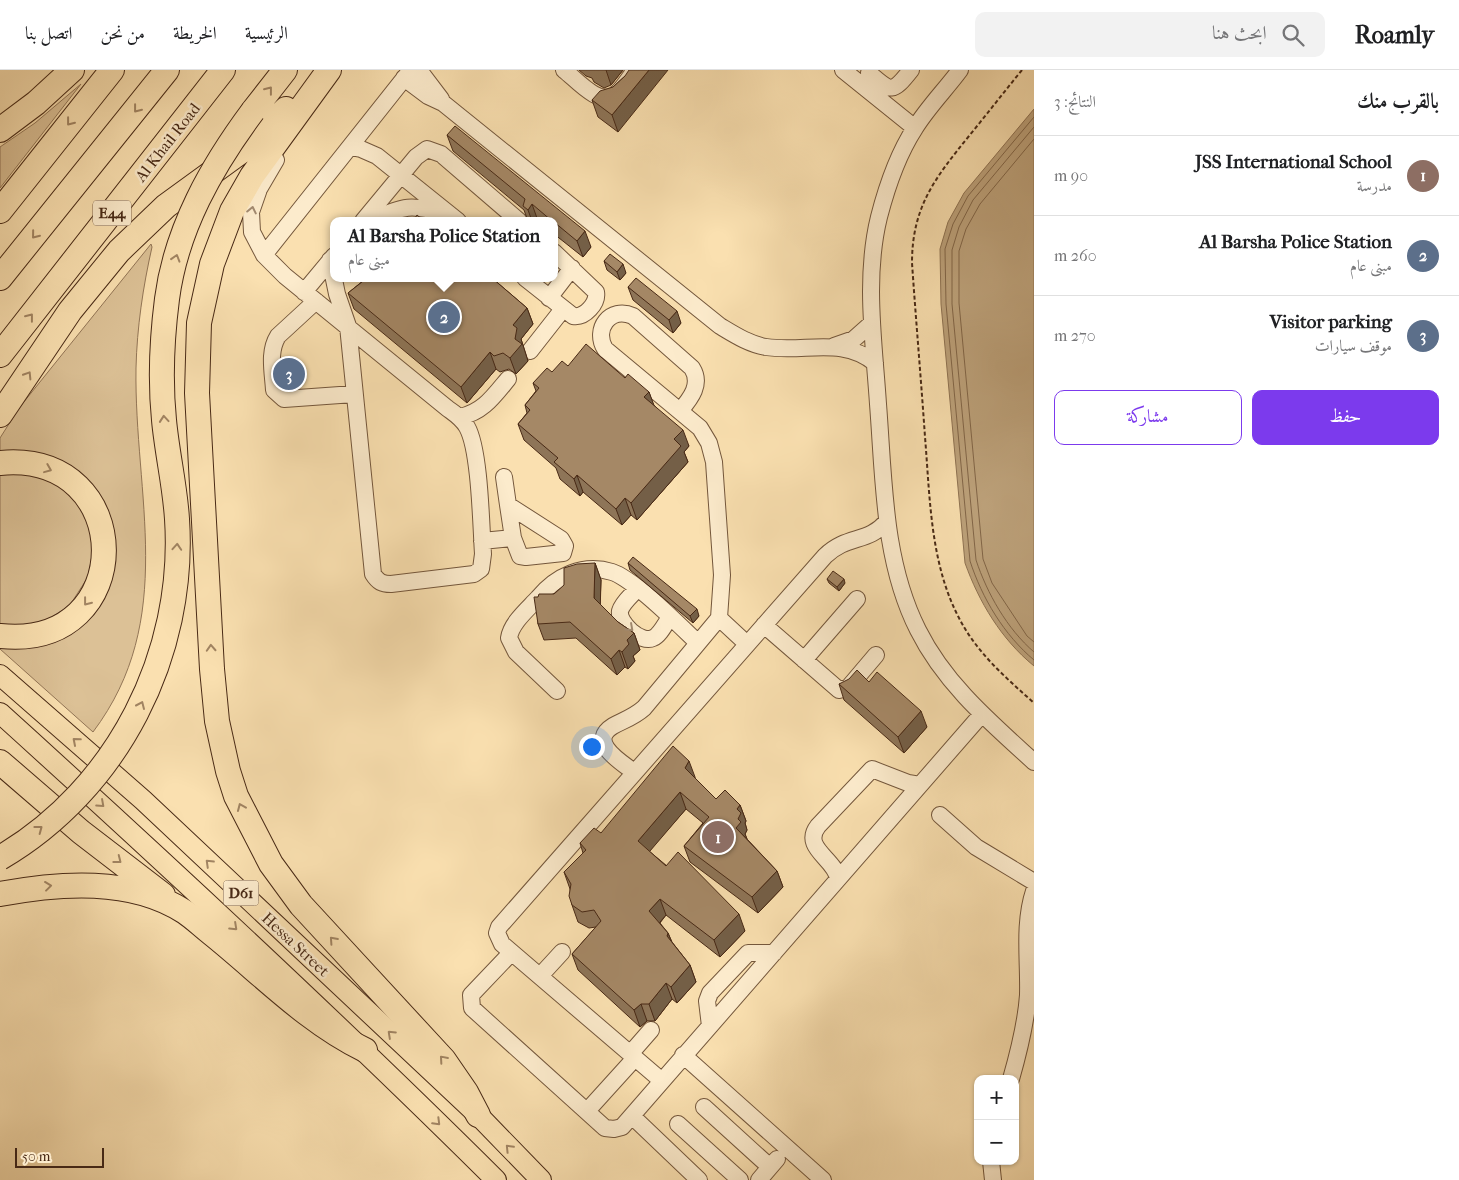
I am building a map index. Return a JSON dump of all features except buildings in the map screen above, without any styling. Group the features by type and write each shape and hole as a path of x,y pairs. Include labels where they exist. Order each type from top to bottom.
{"highway":[{"path":"0,130 36,103 72,70"},
{"path":"0,211 112,70"},
{"name":"E44","path":"0,278 166,70"},
{"name":"Al Khail Road","path":"0,355 223,70"},
{"path":"0,858 51,820 95,777 136,717 157,666 172,611 177,536 164,417 163,345 167,298 176,257 200,196 225,151 253,110 285,70"},
{"path":"0,415 70,311 119,251 166,206 230,161 256,139 281,115 319,70"},
{"path":"330,70 252,176 232,211 212,264 199,323 196,376 198,431 212,669 221,746 236,796 271,864 301,905 444,1060 466,1092 478,1115"},
{"path":"0,463 37,465 70,481 82,491 96,511 104,534 105,546 99,582 79,612 70,620 47,632 22,638 0,636"},
{"path":"0,762 81,832 184,911 311,1017 337,1035 365,1050"},
{"path":"0,894 56,885 107,886 152,896 184,911"}],"main road":[{"name":"Hessa Street","path":"0,674 143,800 478,1115 541,1180"},
{"name":"Hessa Street","path":"0,714 149,847 365,1050 496,1180"}],"street":[{"path":"419,70 435,96"},
{"path":"434,70 435,96"},
{"path":"564,70 599,97 607,98 614,95 636,70"},
{"path":"843,70 867,76 892,89 897,87 911,70"},
{"path":"960,70 915,128 897,164 879,217 873,249 871,285 872,323 887,521 892,553 908,607 926,645 950,680 982,714 1034,762"},
{"path":"264,255 407,74 720,326 736,336 767,347 832,346 855,351 875,363"},
{"path":"867,76 915,128"},
{"path":"388,99 412,95 435,96"},
{"path":"292,121 282,149 256,194 251,212 252,232 264,255 310,296 348,326 460,417 472,438 474,450 483,562 481,569 474,574 391,584 384,584 377,580 373,574 348,326 337,294 335,282"},
{"path":"362,132 376,156"},
{"path":"350,147 361,149 376,156 455,217"},
{"path":"366,217 400,174 421,151 428,149 435,150 514,217"},
{"path":"379,217 391,210 409,206 428,208 453,217"},
{"path":"530,282 573,316 581,316 597,296 593,287 558,256"},
{"path":"330,261 310,296 278,336 274,344 272,352 274,390 284,399 354,394"},
{"path":"549,298 572,268"},
{"path":"530,351 563,309"},
{"path":"634,772 604,746 605,733 614,726 636,715 644,708 719,618 722,576 714,462 704,435 680,411 605,349 600,339 600,331 609,317 620,313 633,316 692,368 696,379 695,389 680,411"},
{"path":"832,346 854,339 872,323"},
{"path":"460,417 484,408 508,379"},
{"path":"504,477 508,505 517,554 523,557 559,554 565,550 564,542 561,539 508,505"},
{"path":"662,1081 512,953 498,939 499,927 832,549 850,539 861,538 878,530 887,521"},
{"path":"482,541 514,538"},
{"path":"861,538 878,543 892,553"},
{"path":"557,691 513,649 509,638 512,628 548,586 569,574 590,570 612,572 637,589 698,643"},
{"path":"637,589 623,605 620,615 623,622 639,636 646,640 654,638 670,617"},
{"path":"804,660 857,599"},
{"path":"719,618 747,644"},
{"path":"764,625 834,687 842,690 848,688 876,655"},
{"path":"512,953 472,995 472,1008 605,1128 614,1129 622,1127 982,714"},
{"path":"838,879 834,866 813,844 812,838 818,826 872,769 920,786"},
{"path":"940,815 976,847 1034,882"},
{"path":"1012,1075 1021,1044 1026,1011 1028,924 1034,891"},
{"path":"540,976 562,952"},
{"path":"710,1026 707,1001 710,993 748,954 774,953"},
{"path":"587,1111 651,1030"},
{"path":"683,1055 786,1149 823,1180"},
{"path":"704,1107 770,1167"},
{"path":"632,1117 699,1180"},
{"path":"678,1124 740,1180"},
{"path":"759,1180 786,1149"},
{"path":"991,1165 993,1180"}],"path":[{"path":"1022,70 941,170 926,193 913,233 912,263 931,513 944,582 959,618 980,650 1006,678 1034,703"}],"shaded area":[{"path":"81,84 0,188 0,147 35,123"},
{"path":"151,244 139,322 136,368 137,416 146,556 143,601 135,645 119,689 93,732 0,649 0,645 20,647 46,642 114,542 37,455 0,454 0,438 19,408"},
{"path":"0,470 24,470 64,487 85,513 94,545 88,577 70,605 43,623 0,627"}],"water":[{"path":"1034,109 1034,666 1011,644 992,619 977,592 965,563 941,304 940,249 948,222 964,193"}],"place":[{"name":"Al Barsha Police Station","path":"444,317"},
{"name":"Visitor parking","path":"289,374"},
{"name":"JSS International School","path":"718,837"}]}
